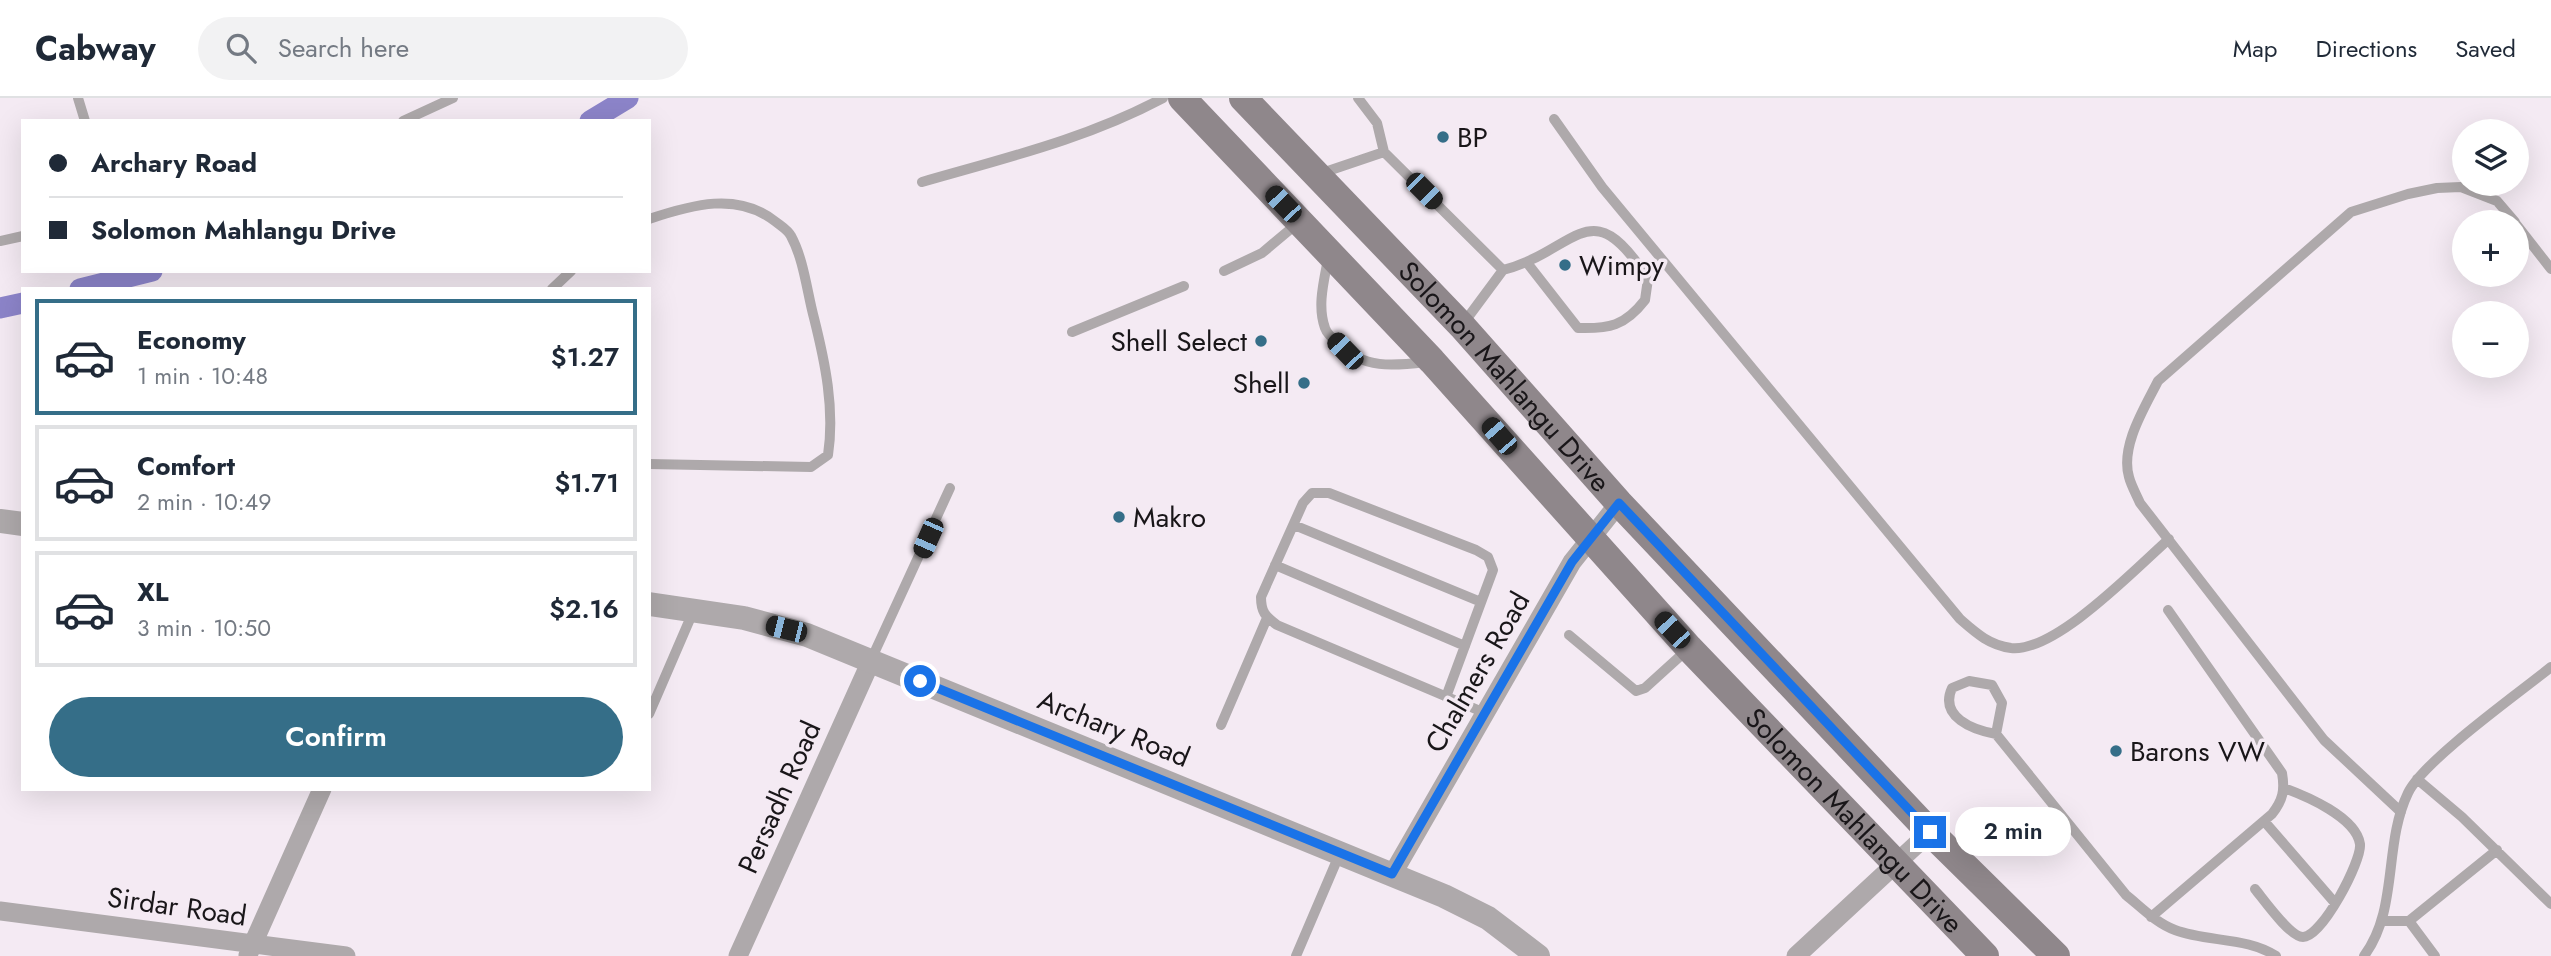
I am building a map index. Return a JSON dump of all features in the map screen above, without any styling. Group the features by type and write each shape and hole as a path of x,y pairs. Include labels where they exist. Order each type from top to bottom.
{"main road":[{"name":"Solomon Mahlangu Drive","path":"1182,98 1433,361 1689,649 1986,956"},
{"name":"Solomon Mahlangu Drive","path":"1243,98 1462,326 1619,503 1930,832 2056,956"}],"street":[{"name":"Chalmers Road","path":"1392,874 1588,538 1619,503"},
{"path":"0,521 21,524"},
{"name":"Archary Road","path":"651,604 744,618 807,635 1444,896 1488,918 1538,956"},
{"name":"Persadh Road","path":"738,956 871,661"},
{"path":"250,950 321,791"},
{"path":"1796,956 1930,832"},
{"name":"Sirdar Road","path":"0,911 250,950 346,956"}],"lane":[{"path":"78,98 84,119"},
{"path":"407,119 453,98"},
{"path":"922,182 1077,138 1119,121 1163,98"},
{"path":"1358,98 1377,123 1384,152 1503,270"},
{"path":"1554,119 1602,187 1960,619 1987,642 2012,648 2036,646 2059,634 2169,539"},
{"path":"1318,174 1384,152"},
{"path":"2401,812 2323,740 2140,503 2128,474 2129,450 2139,418 2158,381 2351,212 2427,190 2461,187 2497,201 2505,210"},
{"path":"651,218 693,204 737,204 765,213 790,234 819,338 829,391 831,433 828,455 811,467 780,469 651,464"},
{"path":"1224,271 1262,253 1300,222"},
{"path":"1462,326 1503,270 1528,264 1580,233 1601,230 1611,235 1637,262 1648,279 1646,300 1615,326 1606,329 1578,328 1528,264"},
{"path":"0,241 21,236"},
{"path":"2529,240 2551,269"},
{"path":"1329,253 1322,291 1326,331 1345,351 1369,363 1395,366 1433,361"},
{"path":"554,287 569,273"},
{"path":"1072,332 1184,286"},
{"path":"871,661 950,488"},
{"path":"1446,696 1493,570 1488,557 1329,493 1312,493 1303,503 1261,597 1261,610 1277,625 1485,713"},
{"path":"1294,525 1481,602"},
{"path":"1275,565 1465,646"},
{"path":"2151,916 2264,821 2281,802 2284,788 2282,773 2168,610"},
{"path":"651,709 693,611"},
{"path":"1221,725 1268,618"},
{"path":"1569,635 1636,691 1645,688 1689,649"},
{"path":"2364,956 2382,922 2401,812 2417,779 2551,667"},
{"path":"1996,734 2001,703 1992,685 1969,681 1952,688 1949,696 1950,707 1955,715 1972,728 1996,734 2126,895 2151,916 2173,930 2242,943 2276,956"},
{"path":"2417,779 2497,850 2551,904"},
{"path":"2255,889 2293,934 2303,937 2323,925 2359,851 2357,837 2339,817 2323,805 2284,788"},
{"path":"2264,821 2335,903"},
{"path":"2382,922 2409,921 2497,850"},
{"path":"1296,956 1340,853"},
{"path":"2409,921 2435,956"}],"waterway":[{"path":"593,119 628,98"},
{"path":"88,287 144,273"},
{"path":"0,308 21,303"}],"place":[{"name":"BP","path":"1443,137"},
{"name":"Wimpy","path":"1565,265"},
{"name":"Shell Select","path":"1261,341"},
{"name":"Shell","path":"1304,383"},
{"name":"Makro","path":"1119,517"},
{"name":"Barons VW","path":"2116,751"}],"route":[{"path":"920,681 1392,874 1572,562 1588,538 1619,503 1930,832"}]}
